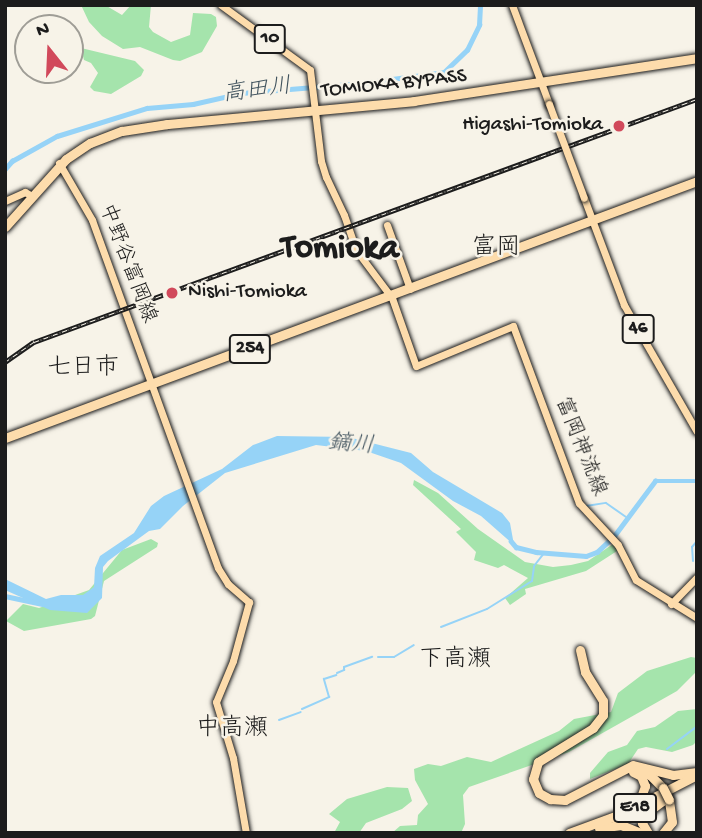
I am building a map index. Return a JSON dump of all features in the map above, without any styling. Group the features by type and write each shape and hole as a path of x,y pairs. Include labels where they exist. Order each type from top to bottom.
{"highway":[{"name":"TOMIOKA BYPASS","path":"5,225 27,196 59,163 89,141 133,127 316,106 410,102 697,57"},
{"name":"TOMIOKA BYPASS","path":"27,196 49,178 59,163"},
{"name":"254","path":"5,438 697,181"},
{"path":"666,833 675,820 670,799 664,788 644,769 619,772 585,794 559,803 539,796 531,782 532,768 540,756 592,725 601,716 600,700 581,668 580,650 584,669 602,698 603,715 596,726 540,759 534,773 535,785 547,798 565,800 619,772 639,765 673,775 697,775"},
{"path":"578,832 623,810 643,794 645,784 639,774 619,772"},
{"path":"648,833 642,823 647,811 697,775"},
{"name":"E18","path":"578,832 636,810 697,775"},
{"path":"578,832 617,825 641,833"}],"main road":[{"name":"10","path":"221,5 305,64 313,78 321,162 331,192 345,215 356,250 390,296"},
{"path":"513,5 540,82"},
{"name":"46","path":"540,82 624,305 697,432"},
{"name":"中野谷富岡線","path":"59,163 93,220 221,574 249,602 233,661 216,702 233,758 240,814 246,833"},
{"path":"5,201 27,196"},
{"path":"387,225 410,289"},
{"name":"富岡神流線","path":"390,296 417,368 513,326 582,508 618,545 636,580 697,618"},
{"path":"671,604 697,577"}],"green space":[{"path":"81,5 105,5 122,15 131,5 151,5 149,27 171,42 190,35 193,13 211,14 216,17 217,26 202,52 180,61 173,60 140,47 123,49 102,36 89,22"},
{"path":"84,49 135,61 144,70 141,76 111,94 94,91 90,87 98,73 91,63 84,60"},
{"path":"414,480 438,493 478,529 525,562 553,567 571,565 588,561 613,544 617,551 586,571 525,589 526,594 510,605 505,598 528,578 504,565 498,568 474,560 476,552 456,532 461,529 413,485"},
{"path":"151,539 158,543 157,547 104,581 95,616 91,619 24,631 6,621 23,604 39,608 89,590 122,550"},
{"path":"691,657 697,658 697,671 677,691 569,752 469,787 463,795 465,824 461,833 392,833 400,826 417,825 418,815 428,804 415,780 414,769 428,764 441,766 467,757 491,762 559,731 574,719 611,712 618,693 647,671"},
{"path":"697,709 697,741 693,745 672,752 646,747 638,749 628,764 590,779 590,773 608,752 627,745 637,731 655,727 678,711"},
{"path":"387,787 408,788 412,801 402,809 366,823 359,833 334,833 340,822 329,814 347,799"}],"water":[{"path":"277,436 348,437 411,453 433,472 502,513 510,523 514,545 481,516 453,501 401,463 366,451 316,445 225,473 183,506 160,529 149,531 108,561 103,567 102,598 87,613 50,610 5,590 5,579 46,599 61,595 83,595 94,587 95,568 100,556 134,533 151,506 164,496 222,469 253,445"}],"waterway":[{"name":"高田川","path":"5,169 12,161 57,136 147,108 193,104 242,93 362,83 444,72 467,50 479,25 480,5"},
{"name":"鏑川","path":"511,541 516,547 536,552 586,556 597,552 614,536 655,481 697,481"},
{"path":"586,506 606,503 626,517"},
{"path":"697,506 697,524"},
{"path":"693,561 692,547 697,541"},
{"path":"441,627 487,609 532,581 534,566 544,553"},
{"name":"鏑川","path":"5,596 42,604"},
{"path":"378,657 394,657 414,645"},
{"path":"337,673 344,670 344,667 372,657"},
{"path":"302,709 329,697 324,679 336,675"},
{"path":"279,720 301,712"},
{"path":"667,749 697,726"}],"railway":[{"path":"5,362 34,342 697,99"}],"place":[{"name":"Higashi-Tomioka","path":"619,126"},
{"name":"Nishi-Tomioka","path":"172,293"}],"district":[{"name":"富岡","path":"496,249"},
{"name":"Tomioka","path":"340,250"},
{"name":"七日市","path":"83,369"},
{"name":"下高瀬","path":"455,661"},
{"name":"中高瀬","path":"232,730"}]}
